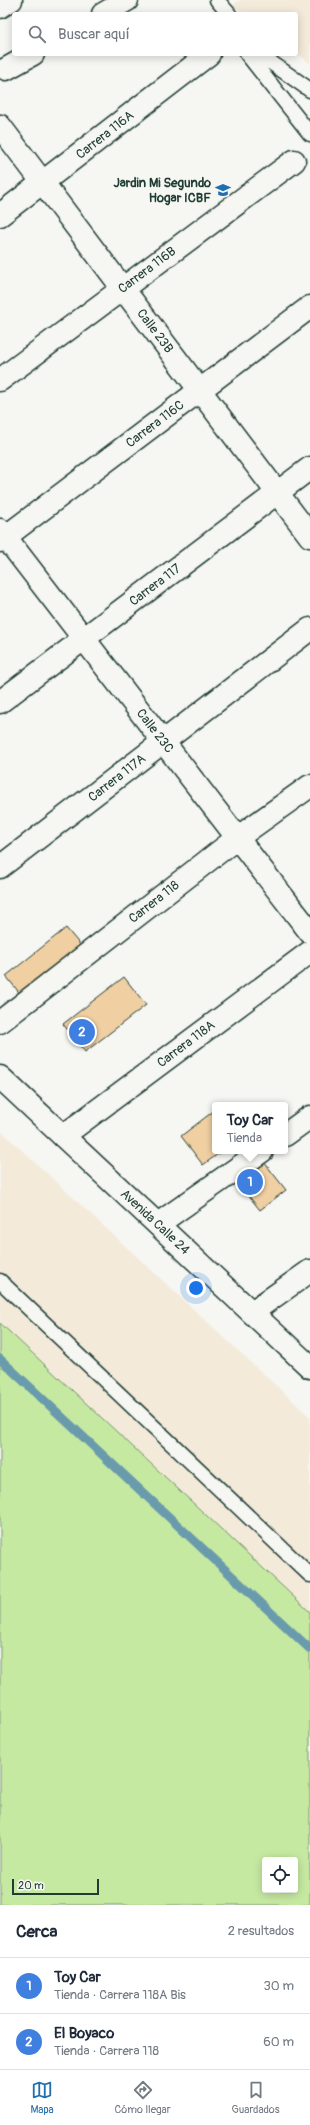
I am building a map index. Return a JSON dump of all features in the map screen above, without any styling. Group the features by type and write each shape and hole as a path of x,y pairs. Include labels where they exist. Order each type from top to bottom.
{"street":[{"path":"0,7 11,0"},
{"path":"106,12 127,0"},
{"path":"6,69 29,56"},
{"name":"Carrera 116A","path":"0,215 206,56"},
{"name":"Calle 23B","path":"0,126 310,536"},
{"name":"Carrera 116B","path":"0,380 294,161"},
{"name":"Carrera 116C","path":"2,536 310,307"},
{"name":"Carrera 117","path":"0,702 310,468"},
{"name":"Calle 23C","path":"2,536 84,638 310,932"},
{"name":"Carrera 117A","path":"0,867 310,629"},
{"name":"Carrera 118","path":"0,1022 237,838 310,786"},
{"name":"Carrera 118A","path":"63,1136 310,952"},
{"name":"Avenida Calle 24","path":"0,1077 310,1367"},
{"path":"288,1133 310,1117"},
{"path":"158,1224 258,1154"},
{"path":"252,1312 310,1271"}],"lane":[{"path":"216,0 221,12"},
{"path":"216,0 227,12"},
{"path":"249,56 310,134"},
{"path":"265,56 310,90"},
{"path":"0,1281 310,1575"}],"shaded area":[{"path":"241,0 310,0 310,63 298,54 298,12 242,12 232,5"},
{"path":"0,1130 310,1417 310,1905 0,1905"}],"green space":[{"path":"0,1323 310,1612 310,1905 0,1905"}],"building":[{"path":"66,928 82,947 21,995 6,976"},
{"path":"124,977 146,1005 85,1052 63,1024"},
{"path":"212,1112 212,1154 218,1154 203,1165 181,1136"},
{"path":"260,1157 286,1190 260,1210 234,1178"}],"waterway":[{"path":"0,1359 310,1649"}],"place":[{"name":"Jardin Mi Segundo Hogar ICBF","path":"223,190"},
{"name":"El Boyaco","path":"82,1032"},
{"name":"Toy Car","path":"250,1182"}]}
